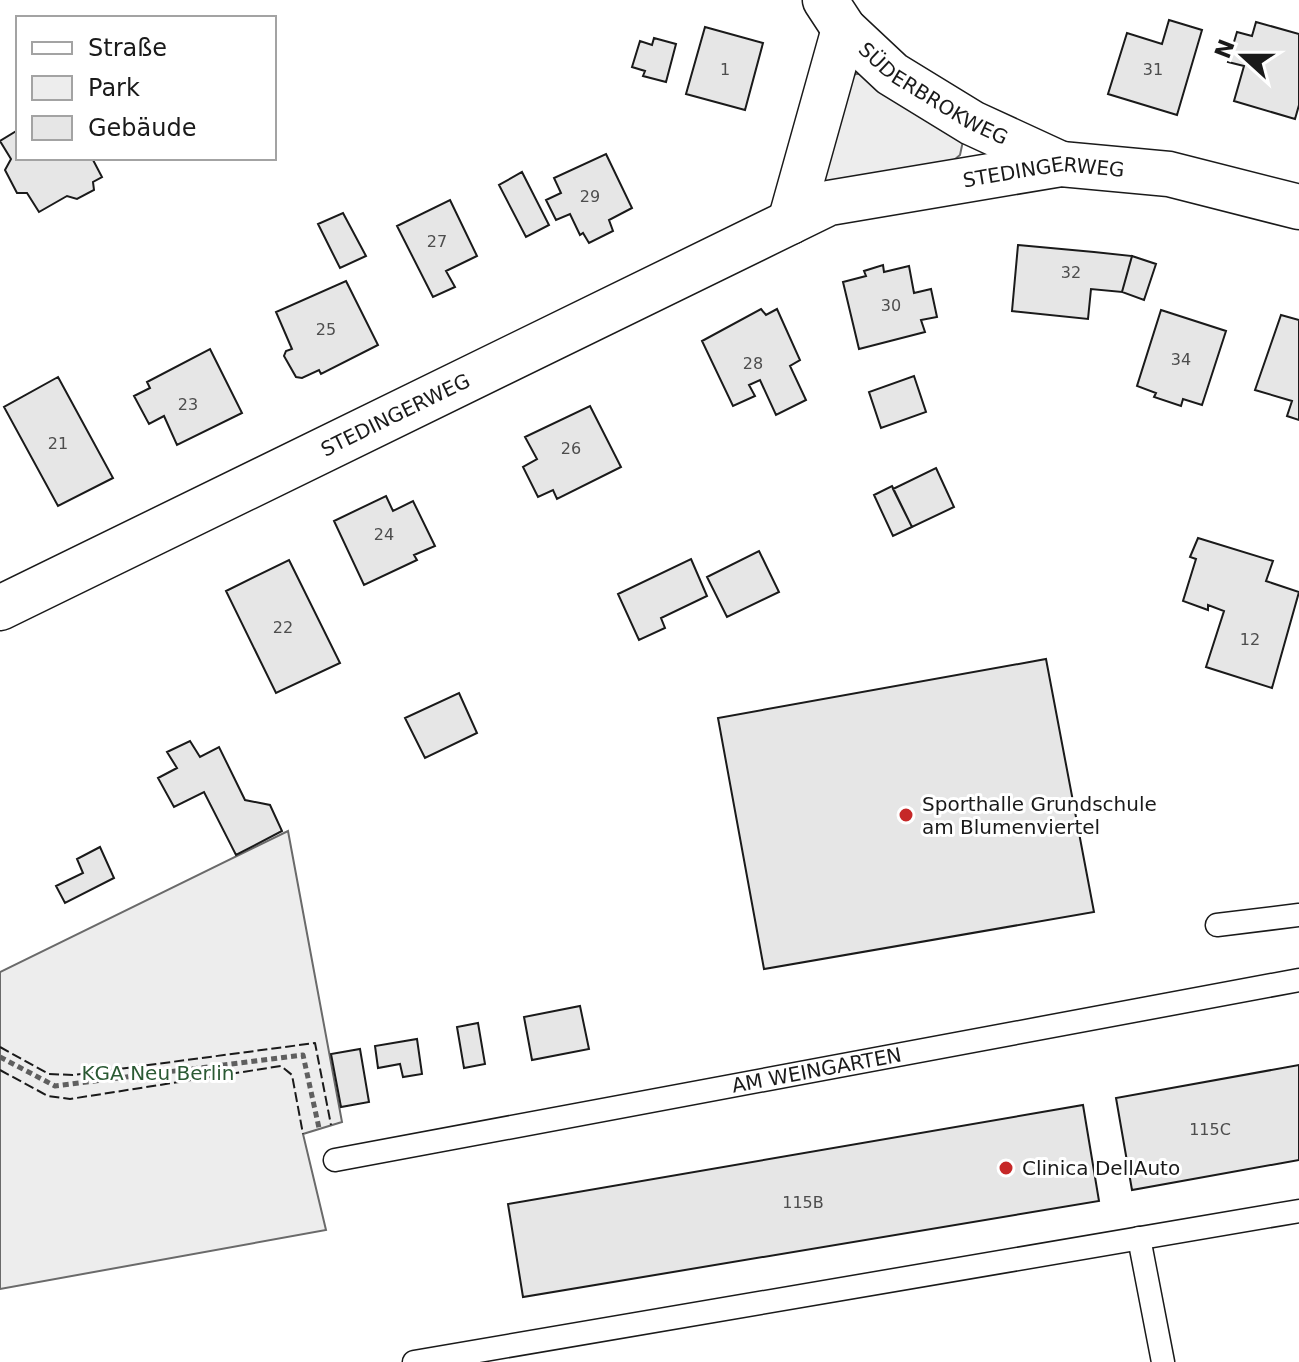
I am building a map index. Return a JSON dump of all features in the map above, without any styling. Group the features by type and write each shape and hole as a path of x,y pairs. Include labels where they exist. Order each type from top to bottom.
{"street":[{"name":"SÜDERBROKWEG","path":"834,14 892,74 972,123 1061,164"},
{"path":"790,222 834,14"},
{"name":"STEDINGERWEG","path":"0,608 829,203 1061,164 1169,174 1299,207"}],"lane":[{"path":"1217,925 1299,915"},
{"name":"AM WEINGARTEN","path":"335,1160 1299,980"},
{"path":"414,1362 1299,1211"},
{"path":"1139,1238 1163,1362"}],"path":[{"path":"0,1057 55,1086 303,1055 322,1141 335,1160"}],"green space":[{"path":"861,74 963,141 960,155 954,160 826,182 824,179 851,77"},
{"name":"KGA Neu Berlin","path":"288,831 342,1122 303,1134 326,1230 0,1289 0,972"}],"building":[{"path":"1169,20 1202,30 1177,115 1108,94 1127,33 1162,44"},
{"path":"1256,22 1299,34 1299,105 1295,119 1234,101 1244,66 1228,62 1237,32 1252,36"},
{"path":"705,27 763,43 745,110 686,94"},
{"path":"654,38 676,44 666,82 643,76 645,71 632,67 640,41 652,45"},
{"path":"16,131 16,160 93,160 102,177 93,182 94,190 77,199 67,196 39,212 27,193 17,193 5,170 11,159 0,141"},
{"path":"606,154 632,208 609,220 613,231 589,243 583,233 580,235 570,214 556,220 546,200 561,193 554,178"},
{"path":"522,172 549,225 526,237 499,185"},
{"path":"450,200 477,256 446,271 455,287 433,297 397,226"},
{"path":"343,213 366,256 340,268 318,224"},
{"path":"1018,245 1132,256 1122,292 1091,289 1088,319 1012,311"},
{"path":"1132,256 1156,264 1144,300 1122,292"},
{"path":"883,265 884,272 909,266 914,293 931,289 937,317 921,320 925,332 859,349 843,282 866,276 864,271"},
{"path":"346,281 378,345 321,374 319,370 302,378 296,377 284,356 286,351 292,349 276,312"},
{"path":"761,309 766,315 777,309 800,360 790,366 806,400 776,415 760,380 749,385 755,396 733,406 702,341"},
{"path":"1161,310 1226,331 1202,405 1183,399 1181,406 1154,397 1156,393 1137,386"},
{"path":"1281,315 1299,320 1299,420 1287,416 1292,401 1255,390"},
{"path":"210,349 242,413 177,445 164,416 149,424 134,396 150,388 147,382"},
{"path":"914,376 926,412 881,428 869,392"},
{"path":"58,377 113,478 58,506 4,407"},
{"path":"590,406 621,467 557,499 553,490 538,497 523,467 537,459 525,437"},
{"path":"936,468 954,507 912,527 893,489"},
{"path":"892,486 912,527 893,536 874,495"},
{"path":"386,496 393,511 413,501 435,546 414,555 417,560 364,585 334,521"},
{"path":"1198,538 1273,561 1266,581 1299,592 1272,688 1206,667 1224,611 1208,605 1208,610 1183,601 1196,559 1190,557"},
{"path":"759,551 779,592 727,617 707,577"},
{"path":"691,559 707,596 661,618 665,628 639,640 618,594"},
{"path":"289,560 340,663 276,693 226,591"},
{"name":"Sporthalle Grundschule am Blumenviertel","path":"1046,659 1094,912 764,969 718,718"},
{"path":"459,693 477,733 425,758 405,718"},
{"path":"190,741 200,757 219,747 245,800 270,805 282,831 236,855 204,792 174,807 158,778 177,768 167,752"},
{"path":"100,847 114,878 65,903 56,886 83,873 77,859"},
{"path":"580,1006 589,1049 532,1060 524,1017"},
{"path":"478,1023 485,1064 464,1068 457,1027"},
{"path":"417,1039 422,1074 403,1077 400,1064 378,1068 375,1046"},
{"path":"360,1049 369,1102 341,1107 331,1054"},
{"path":"1299,1065 1299,1160 1132,1190 1116,1098"},
{"path":"1083,1105 1099,1201 523,1297 508,1204"}],"fence":[{"path":"0,1047 49,1074 73,1075 315,1043 331,1125"},
{"path":"0,1070 48,1096 70,1099 281,1066 292,1075 303,1134"}],"place":[{"name":"Sporthalle Grundschule am Blumenviertel","path":"906,815"},
{"name":"Clinica DellAuto","path":"1006,1168"}]}
